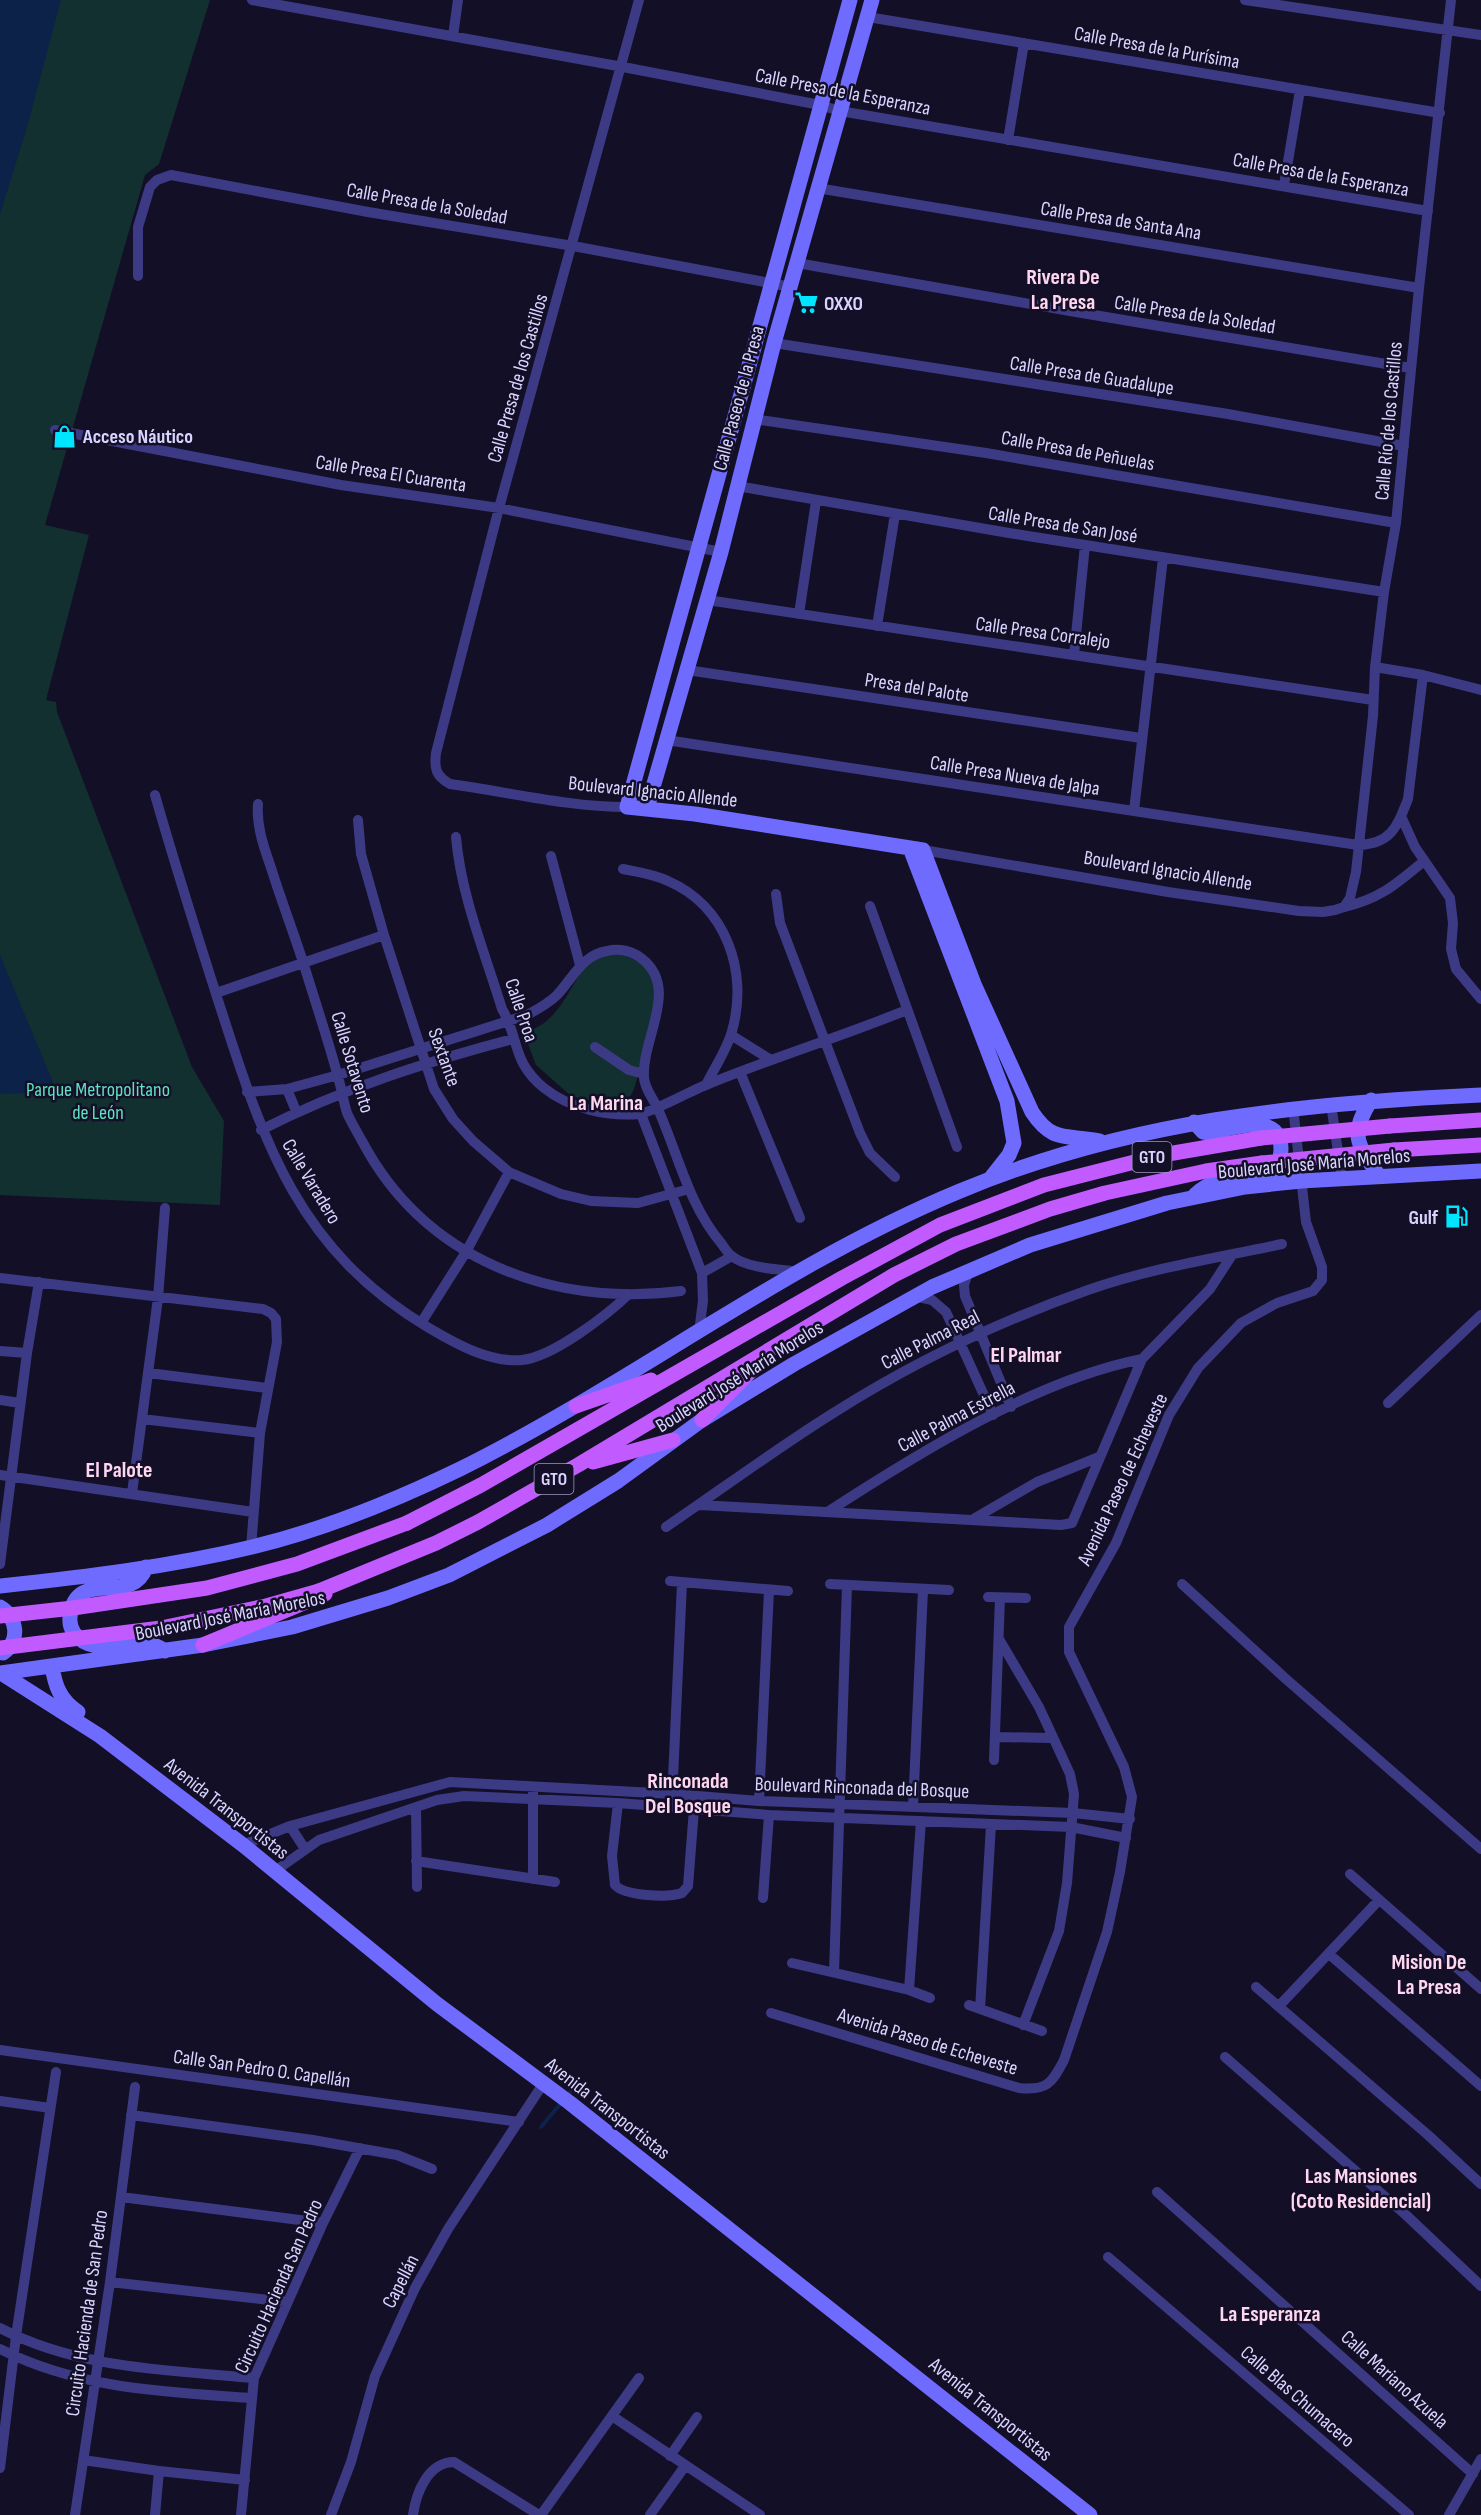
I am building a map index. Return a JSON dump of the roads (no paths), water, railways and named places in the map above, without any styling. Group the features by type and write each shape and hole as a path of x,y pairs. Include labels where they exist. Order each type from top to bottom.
{"main road":[{"name":"Boulevard José María Morelos","path":"0,1616 207,1588 297,1564 407,1523 481,1485 931,1230 972,1211 1044,1185 1162,1155 1239,1141 1390,1126 1481,1120"},
{"name":"Boulevard José María Morelos","path":"0,1648 161,1628 266,1606 319,1591 436,1543 478,1522 578,1465 777,1344 923,1259 985,1232 1105,1193 1206,1171 1328,1155 1481,1145"},
{"path":"702,1420 777,1344"},
{"path":"576,1406 683,1370"},
{"path":"578,1465 673,1440"},
{"path":"203,1645 298,1606 379,1566"}],"street":[{"name":"Calle Presa de la Esperanza","path":"252,0 622,67 820,105 840,111 1428,211"},
{"path":"453,36 458,0"},
{"name":"Calle Presa de los Castillos","path":"434,767 499,508 639,0"},
{"name":"Calle Paseo de la Presa","path":"627,807 850,0"},
{"name":"Calle Paseo de la Presa","path":"647,808 721,552 753,418 817,188 873,0"},
{"path":"1245,0 1481,35"},
{"name":"Calle Río de los Castillos","path":"1358,845 1373,716 1375,667 1384,592 1396,523 1410,368 1452,0"},
{"name":"Calle Presa de la Purísima","path":"868,17 1440,113"},
{"path":"1008,140 1024,43"},
{"path":"1284,185 1300,90"},
{"name":"Calle Presa de la Soledad","path":"138,276 138,227 150,187 157,180 171,175 791,287"},
{"name":"Calle Presa de Santa Ana","path":"817,188 1419,288"},
{"name":"Calle Presa de la Soledad","path":"797,263 1410,368"},
{"name":"Calle Presa de Guadalupe","path":"774,343 1228,414 1404,446"},
{"name":"Calle Presa de Peñuelas","path":"753,418 986,453 1396,523"},
{"name":"Calle Presa El Cuarenta","path":"55,430 341,485 499,508 700,546 721,552"},
{"name":"Calle Presa de San José","path":"737,486 1163,558 1384,592"},
{"path":"799,614 816,501"},
{"path":"877,626 895,514"},
{"path":"1074,655 1085,545"},
{"path":"1134,811 1163,558"},
{"name":"Calle Presa Corralejo","path":"707,600 1373,700"},
{"path":"1375,667 1423,675 1481,690"},
{"name":"Presa del Palote","path":"687,670 1141,738"},
{"path":"1344,907 1350,898 1358,845 1383,841 1388,837 1408,799 1423,675"},
{"name":"Calle Presa Nueva de Jalpa","path":"666,740 1358,845"},
{"name":"Boulevard Ignacio Allende","path":"434,767 443,780 450,784 568,804 647,808 1299,911 1323,912 1367,902 1393,887 1424,861"},
{"name":"Calle Varadero","path":"155,795 261,1130 283,1177 316,1228 367,1283 421,1323 452,1342 486,1355 522,1360 558,1346 598,1321 629,1294"},
{"name":"Calle Sotavento","path":"258,804 262,842 303,963 338,1075 347,1113 372,1160 396,1192 440,1235 466,1252 501,1270 577,1291 629,1294 681,1291"},
{"path":"1401,816 1414,847 1450,898 1453,923 1451,949 1456,969 1481,999"},
{"name":"Sextante","path":"358,820 361,854 384,935 434,1089 453,1119 473,1141 509,1172 561,1194 591,1201 638,1203 689,1189"},
{"name":"Calle Proa","path":"456,837 461,875 502,1009 509,1020 517,1052 531,1076 557,1097 591,1110 641,1114"},
{"path":"916,849 1032,1112 1044,1127 1057,1136 1102,1142"},
{"path":"916,849 1007,1101 1014,1143 1009,1155 989,1180"},
{"path":"551,856 580,965"},
{"path":"623,869 667,880 683,889 707,910 727,937 736,979 734,1023 731,1035 706,1085"},
{"path":"776,894 780,923 849,1105 870,1153 895,1177"},
{"path":"870,906 957,1147"},
{"path":"216,993 384,935"},
{"path":"248,1092 287,1089 338,1075 509,1020 542,1007 568,982 580,965 599,952 616,949 639,956 652,970 660,996 645,1054 644,1074 648,1092 656,1106 689,1189 709,1228 732,1256 766,1267 800,1272"},
{"path":"699,1332 703,1301 702,1273 641,1114 706,1085 907,1011"},
{"path":"731,1035 771,1060"},
{"path":"261,1130 296,1111 426,1063 513,1039"},
{"path":"596,1047 629,1070 644,1074"},
{"path":"740,1072 800,1218"},
{"path":"287,1089 296,1111"},
{"path":"0,1586 53,1581 146,1567 251,1548 335,1521 422,1487 576,1406 865,1234 911,1211 1026,1167 1102,1142 1194,1122 1293,1107 1371,1100 1481,1095"},
{"path":"1371,1100 1359,1120 1357,1134 1363,1153 1379,1176"},
{"path":"1331,1104 1342,1179"},
{"path":"1293,1107 1300,1181"},
{"path":"1192,1197 1205,1185 1215,1180 1270,1173 1276,1168 1281,1147 1280,1138 1272,1127 1261,1124 1209,1133 1203,1132 1194,1122"},
{"name":"Boulevard José María Morelos","path":"1,1673 203,1645 335,1616 449,1575 548,1525 618,1481 702,1420 768,1379 914,1296 1030,1245 1093,1224 1192,1197 1245,1187 1300,1181 1481,1171"},
{"path":"421,1323 466,1252 509,1172"},
{"name":"Avenida Paseo de Echeveste","path":"771,2013 1005,2085 1029,2089 1044,2087 1055,2076 1064,2060 1107,1932 1130,1819 1132,1797 1128,1777 1069,1652 1069,1627 1116,1543 1169,1415 1198,1368 1230,1332 1253,1315 1276,1303 1313,1291 1320,1284 1323,1271 1308,1229 1300,1181"},
{"path":"132,1493 158,1298 165,1208"},
{"name":"Calle Palma Real","path":"666,1527 758,1461 836,1411 960,1342 1034,1310 1091,1289 1148,1273 1282,1244"},
{"path":"699,1505 975,1518 1061,1525 1072,1523 1142,1359 1210,1289 1232,1255"},
{"path":"702,1273 732,1256"},
{"path":"969,1270 964,1291 1011,1407"},
{"path":"0,1278 263,1309 271,1313 276,1319 277,1342 260,1433 251,1548"},
{"path":"0,1564 20,1403 39,1282"},
{"path":"914,1296 932,1300 942,1307 949,1317 993,1415"},
{"path":"1388,1403 1481,1315"},
{"path":"0,1351 27,1353"},
{"name":"Calle Palma Estrella","path":"829,1511 885,1475 993,1415 1071,1380 1117,1364 1142,1359"},
{"path":"148,1373 267,1388"},
{"path":"0,1400 20,1403"},
{"path":"142,1419 260,1433"},
{"path":"975,1518 1037,1482 1099,1457"},
{"path":"0,1475 253,1512"},
{"path":"146,1567 143,1576 136,1584 87,1591 78,1595 72,1605 69,1620 74,1633 84,1642 99,1647 147,1641 165,1651"},
{"path":"670,1581 788,1591"},
{"path":"672,1807 682,1583"},
{"path":"830,1584 949,1590"},
{"path":"1182,1584 1286,1679 1481,1849"},
{"path":"834,1972 847,1586"},
{"path":"759,1801 769,1590"},
{"path":"913,1807 923,1590"},
{"path":"988,1597 1026,1598"},
{"path":"994,1760 1000,1598"},
{"path":"0,1607 9,1612 15,1626 14,1636 7,1651 0,1655"},
{"path":"999,1639 1039,1707 1073,1783 1075,1804 1067,1883 1059,1932 1023,2025"},
{"name":"Avenida Transportistas","path":"52,1666 55,1684 63,1701 82,1715 100,1736"},
{"name":"Avenida Transportistas","path":"1,1673 100,1736 243,1845 436,2004 570,2103 1090,2515"},
{"path":"995,1737 1052,1738"},
{"name":"Boulevard Rinconada del Bosque","path":"243,1845 290,1826 450,1782 759,1801 1073,1813 1130,1819"},
{"path":"533,1879 534,1786"},
{"name":"Boulevard Rinconada del Bosque","path":"275,1871 305,1849 339,1833 437,1800 464,1796 618,1803 769,1815 1071,1827 1126,1838"},
{"path":"618,1803 612,1856 615,1885 626,1892 669,1896 682,1893 688,1886 694,1809"},
{"path":"416,1807 417,1887"},
{"path":"763,1898 769,1815"},
{"path":"909,1990 921,1821"},
{"path":"980,2009 991,1825"},
{"path":"290,1826 305,1849"},
{"path":"416,1861 555,1882"},
{"path":"1350,1874 1481,1989"},
{"path":"1279,2006 1379,1900"},
{"path":"1329,1954 1481,2086"},
{"path":"792,1963 909,1990 930,1998"},
{"path":"1256,1986 1419,2127 1481,2184"},
{"path":"969,2005 1042,2031"},
{"name":"Calle San Pedro O. Capellán","path":"0,2050 519,2122"},
{"path":"1226,2057 1406,2215 1481,2286"},
{"path":"0,2468 13,2356 56,2072"},
{"name":"Circuito Hacienda de San Pedro","path":"75,2515 110,2282 135,2087"},
{"name":"Capellán","path":"331,2515 351,2462 375,2376 415,2288 448,2229 519,2122 547,2087"},
{"path":"0,2101 50,2108"},
{"path":"131,2115 360,2148 397,2155 432,2169"},
{"name":"Circuito Hacienda San Pedro","path":"241,2515 254,2378 323,2223 360,2148"},
{"name":"Calle Mariano Azuela","path":"1157,2192 1473,2474"},
{"path":"121,2197 323,2223"},
{"name":"Calle Blas Chumacero","path":"1108,2258 1409,2515"},
{"path":"110,2282 287,2302"},
{"path":"0,2328 69,2356 98,2362 254,2378"},
{"path":"0,2349 44,2369 95,2383 251,2398"},
{"path":"413,2515 417,2495 427,2477 442,2464 454,2462 540,2515 639,2378"},
{"path":"612,2416 753,2513"},
{"path":"670,2456 697,2417"},
{"path":"1449,2515 1481,2459"},
{"path":"83,2460 245,2480"},
{"path":"650,2515 685,2466"},
{"path":"155,2515 159,2471"}],"water":[{"path":"0,0 61,0 26,131 0,214"},
{"path":"0,955 57,1092 0,1094"}],"waterway":[{"path":"567,2096 579,2081"},
{"path":"541,2127 562,2102"}],"place":[{"name":"OXXO","path":"806,303"},
{"name":"Acceso Náutico","path":"65,436"},
{"name":"Gulf","path":"1456,1217"}],"district":[{"name":"Rivera De La Presa","path":"1063,288"},
{"name":"La Marina","path":"606,1102"},
{"name":"El Palmar","path":"1026,1354"},
{"name":"El Palote","path":"119,1469"},
{"name":"Rinconada Del Bosque","path":"688,1793"},
{"name":"Mision De La Presa","path":"1429,1974"},
{"name":"Las Mansiones (Coto Residencial)","path":"1361,2188"},
{"name":"La Esperanza","path":"1270,2313"}],"park label":[{"name":"Parque Metropolitano de León","path":"98,1100"}]}
